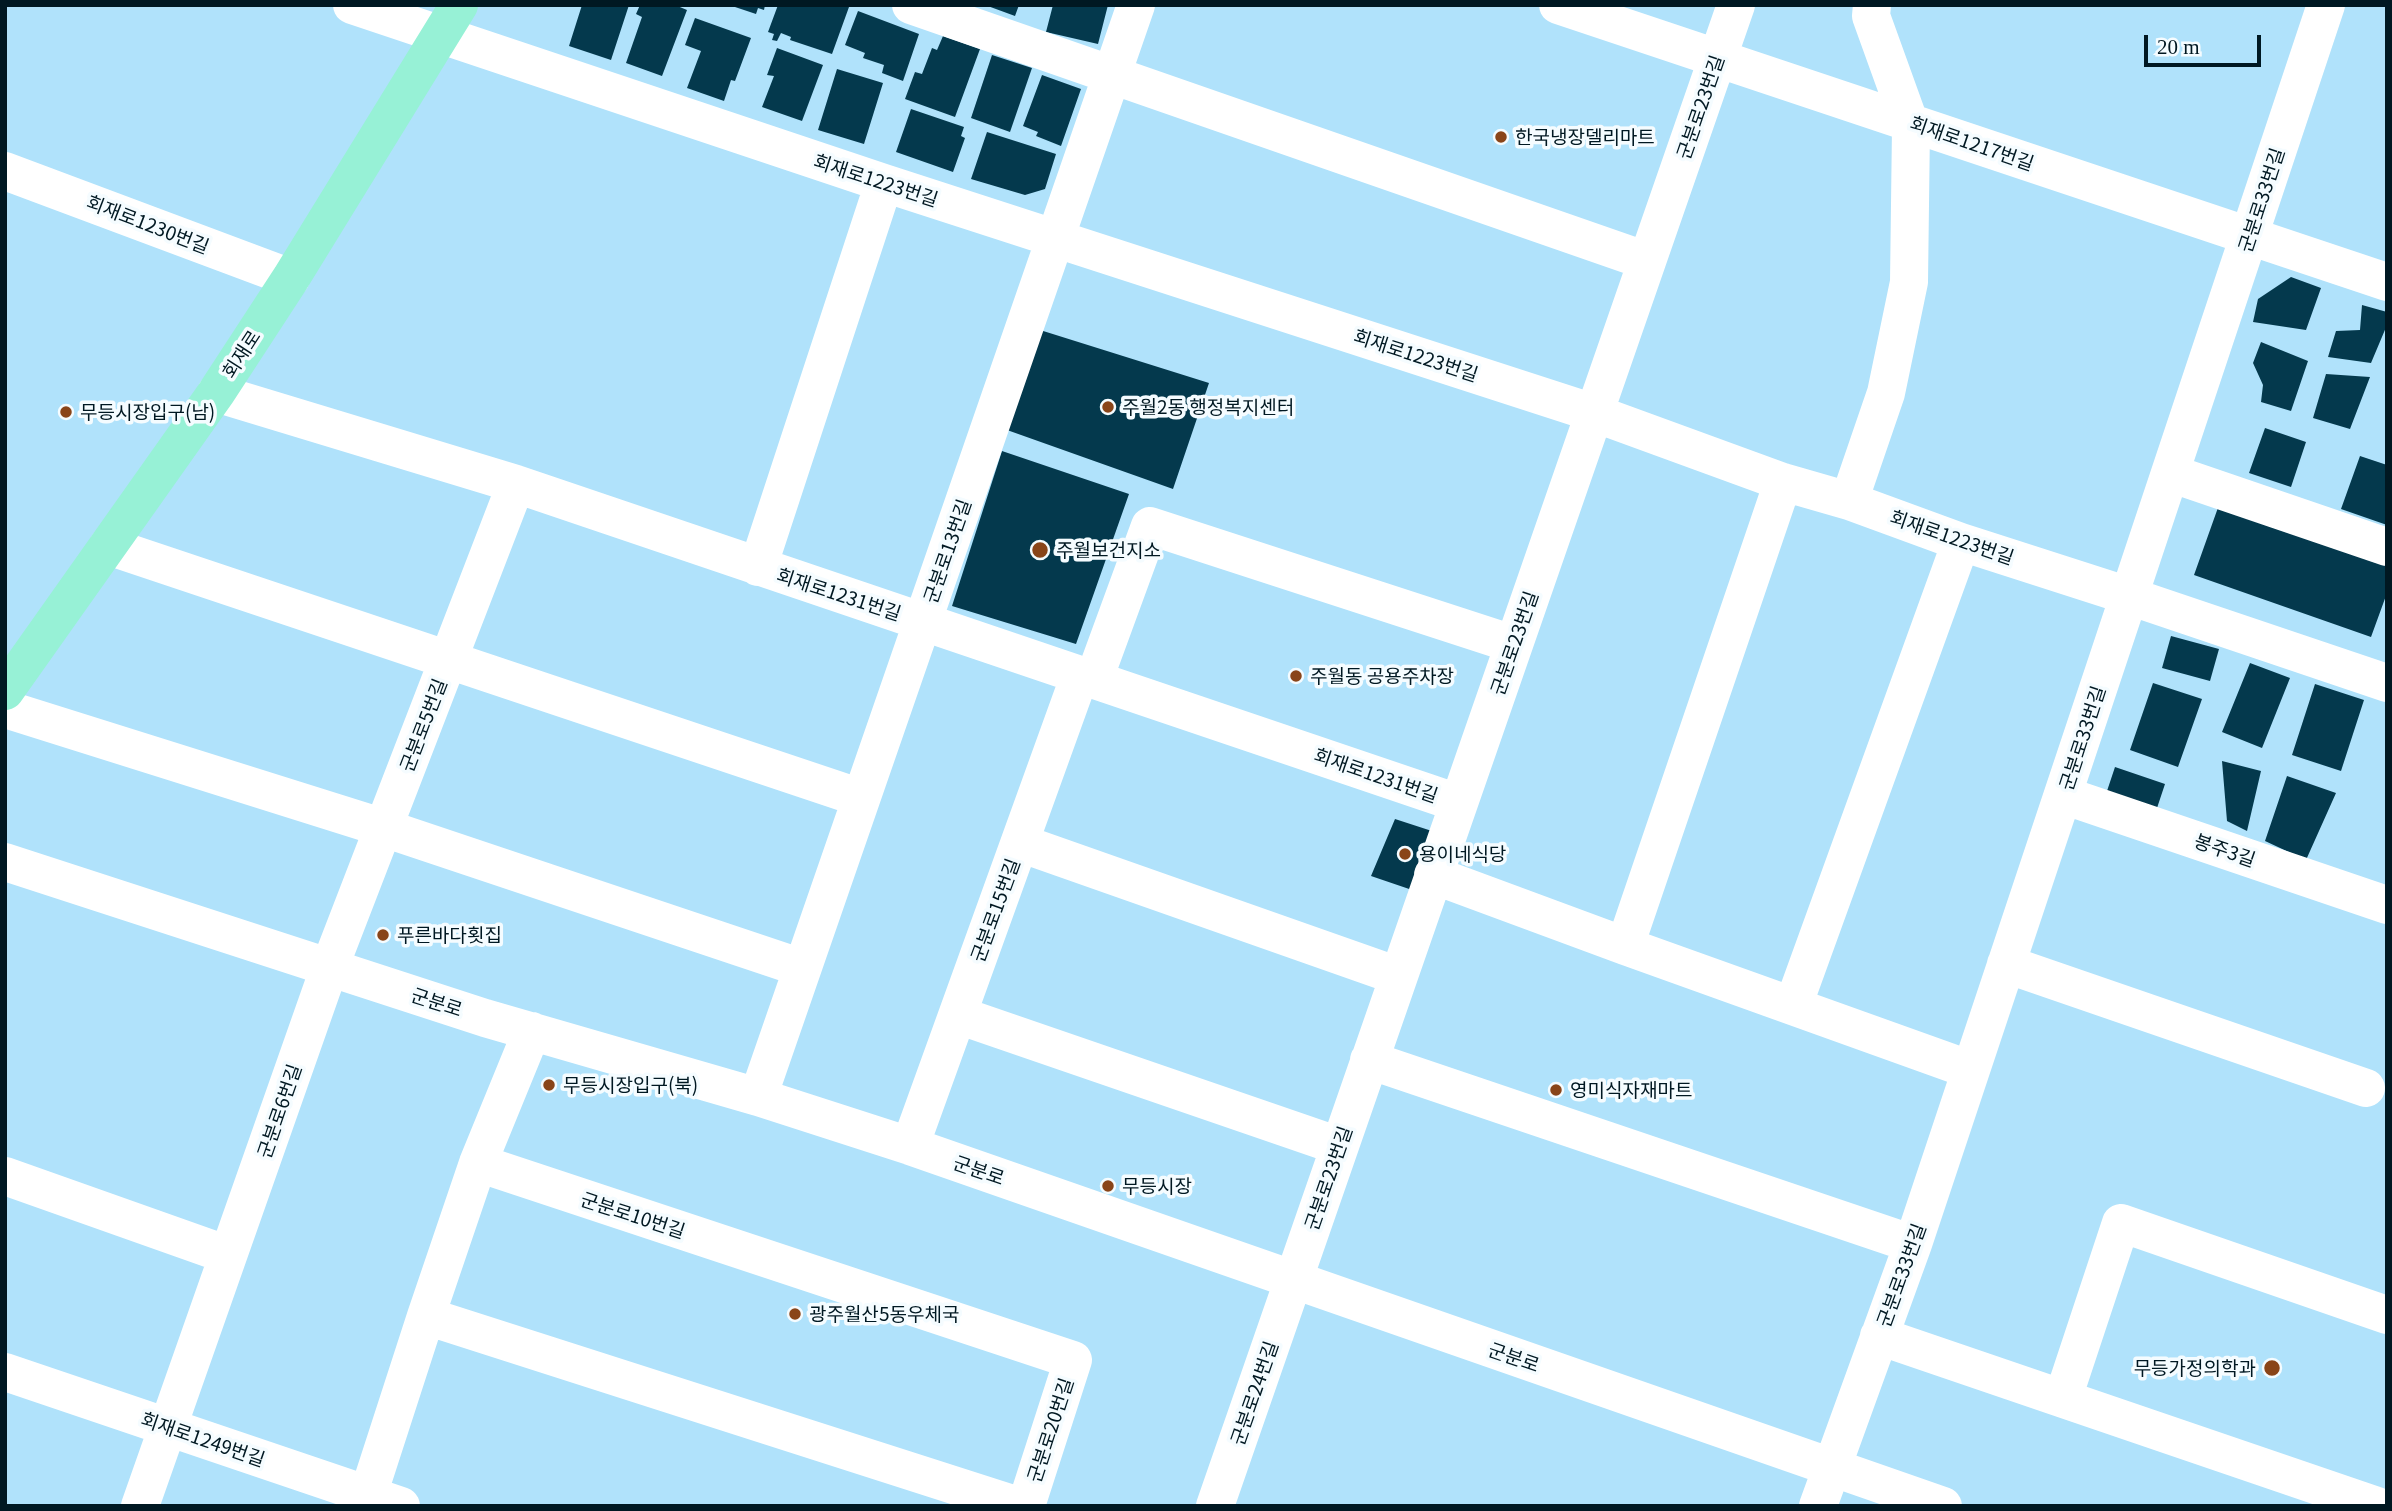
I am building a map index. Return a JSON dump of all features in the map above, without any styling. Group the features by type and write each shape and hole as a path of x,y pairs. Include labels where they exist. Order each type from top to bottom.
{"main road":[{"name":"회재로","path":"5,691 216,393 291,278 450,20"}],"street":[{"name":"회재로1223번길","path":"352,5 450,20 884,183 1594,413 1783,482 1849,501 1961,542 2387,684"},
{"path":"911,5 1647,261"},
{"name":"군분로13번길","path":"758,1097 1136,5"},
{"name":"회재로1217번길","path":"1558,5 2387,282"},
{"name":"군분로23번길","path":"1292,1280 1736,5"},
{"path":"1849,501 1886,393 1909,282 1910,122 1871,16 1872,5"},
{"name":"군분로33번길","path":"1818,1506 1913,1244 2326,5"},
{"name":"회재로1230번길","path":"5,171 291,278"},
{"path":"758,567 884,183"},
{"name":"회재로1231번길","path":"216,393 516,484 1458,803"},
{"path":"2170,474 2387,547"},
{"path":"1625,946 1783,482"},
{"name":"군분로5번길","path":"330,966 516,484"},
{"name":"군분로15번길","path":"910,1146 1020,843 1150,526 1513,644"},
{"path":"1793,1006 1961,542"},
{"path":"108,546 861,799"},
{"path":"5,709 384,828 802,968"},
{"name":"봉주3길","path":"2063,795 2387,905"},
{"path":"1020,843 1398,976"},
{"name":"군분로","path":"5,862 485,1018 758,1097 910,1146 1943,1506"},
{"path":"1433,875 1971,1070"},
{"path":"2007,964 2366,1087"},
{"name":"군분로6번길","path":"140,1506 330,966"},
{"path":"958,1015 1339,1146"},
{"path":"385,1500 426,1316 478,1163 532,1031"},
{"path":"1369,1060 1913,1244"},
{"name":"군분로10번길","path":"478,1163 788,1266"},
{"path":"5,1176 228,1255"},
{"path":"2063,1398 2121,1223 2387,1315"},
{"name":"군분로20번길","path":"788,1266 1073,1360 1026,1506"},
{"name":"군분로24번길","path":"1215,1506 1292,1280"},
{"name":"군분로20번길","path":"426,1316 1019,1506"},
{"path":"1880,1336 2377,1506"},
{"name":"회재로1249번길","path":"5,1372 385,1500"}],"building":[{"path":"582,5 629,5 611,60 569,46"},
{"path":"640,5 675,5 687,10 662,76 626,63 642,17 636,14"},
{"path":"729,5 765,5 764,10 758,8 756,14"},
{"path":"778,5 849,7 832,54 790,40 791,37 781,33 777,41 772,40 774,34 768,32"},
{"path":"985,5 1019,5 1015,16"},
{"path":"1053,5 1108,5 1098,44 1046,32"},
{"path":"858,11 919,34 903,81 882,73 884,65 863,58 865,53 845,45"},
{"path":"695,18 751,38 735,81 731,80 724,101 687,88 701,51 685,45"},
{"path":"943,36 980,49 955,117 905,99 915,72 922,74 932,48 937,50"},
{"path":"777,48 823,65 802,121 762,107 774,76 767,75"},
{"path":"992,55 1032,68 1010,132 971,118"},
{"path":"837,69 883,83 864,144 818,130"},
{"path":"1042,75 1081,89 1061,146 1036,136 1038,132 1023,126"},
{"path":"911,109 964,127 961,136 965,138 953,172 896,152"},
{"path":"987,132 1056,154 1045,189 1025,195 971,179"},
{"path":"2291,277 2321,288 2306,330 2253,322 2258,299"},
{"path":"2362,305 2387,312 2387,325 2371,363 2328,357 2336,331 2360,330"},
{"name":"주월2동 행정복지센터","path":"1040,330 1209,383 1173,489 1007,430"},
{"path":"2261,342 2308,361 2291,411 2261,402 2263,385 2253,363"},
{"path":"2326,374 2370,377 2350,429 2313,418"},
{"path":"2265,428 2306,442 2291,487 2249,473"},
{"name":"주월보건지소","path":"1002,451 1129,494 1076,644 952,606"},
{"path":"2360,456 2387,465 2387,525 2341,509"},
{"path":"2220,502 2387,560 2387,593 2371,637 2194,575"},
{"path":"2171,636 2219,649 2210,681 2162,668"},
{"path":"2250,663 2290,678 2262,748 2222,732"},
{"path":"2153,683 2202,699 2178,767 2130,750"},
{"path":"2315,684 2364,700 2341,771 2292,755"},
{"path":"2222,761 2261,771 2247,831 2227,821"},
{"path":"2115,767 2165,784 2156,811 2106,794"},
{"path":"2287,776 2336,793 2306,860 2265,841"},
{"name":"용이네식당","path":"1395,819 1438,833 1418,892 1371,876"}],"place":[{"name":"한국냉장델리마트","path":"1501,137"},
{"name":"주월2동 행정복지센터","path":"1108,407"},
{"name":"무등시장입구(남)","path":"66,412"},
{"name":"주월보건지소","path":"1040,550"},
{"name":"주월동 공용주차장","path":"1296,676"},
{"name":"용이네식당","path":"1405,854"},
{"name":"푸른바다횟집","path":"383,935"},
{"name":"무등시장입구(북)","path":"549,1085"},
{"name":"영미식자재마트","path":"1556,1090"},
{"name":"무등시장","path":"1108,1186"},
{"name":"광주월산5동우체국","path":"795,1314"},
{"name":"무등가정의학과","path":"2272,1368"}]}
